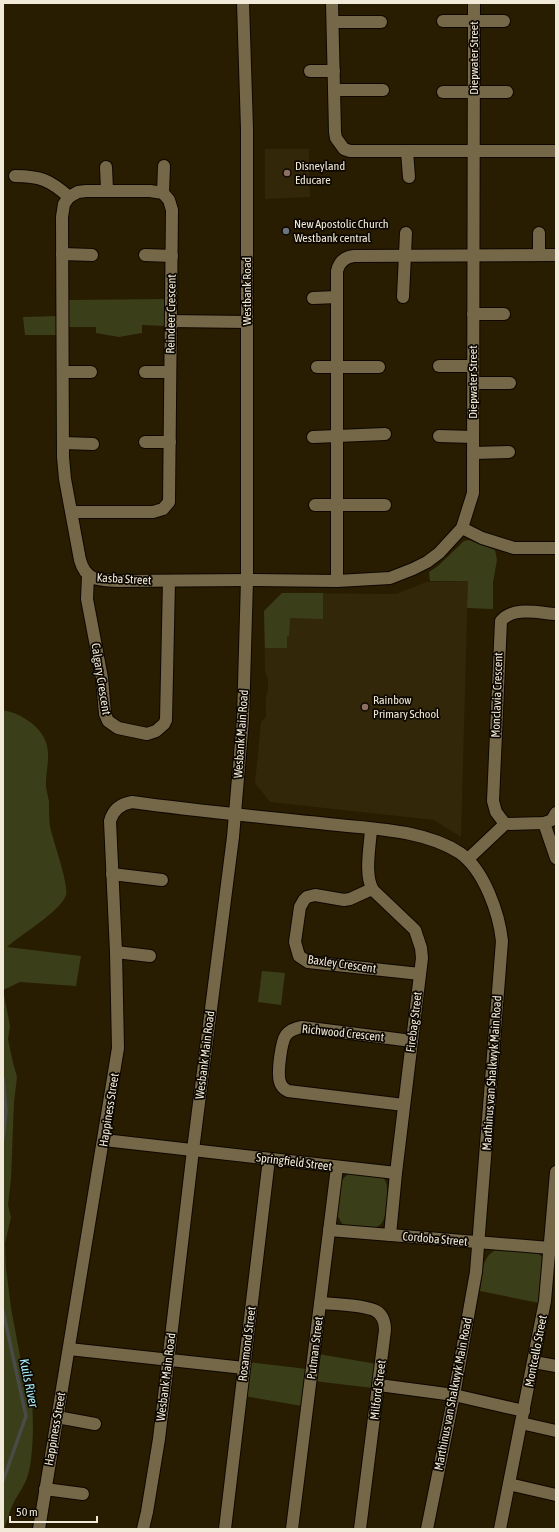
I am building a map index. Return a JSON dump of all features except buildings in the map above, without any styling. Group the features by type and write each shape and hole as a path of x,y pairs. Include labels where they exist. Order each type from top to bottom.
{"street":[{"name":"Westbank Road","path":"243,3 247,129 247,580"},
{"path":"332,3 335,132 336,138 344,149 350,151 556,151"},
{"name":"Diepwater Street","path":"247,580 337,581 382,579 400,575 427,562 440,553 462,528 473,493 474,3"},
{"path":"443,21 504,21"},
{"path":"333,22 381,22"},
{"path":"310,71 334,71"},
{"path":"335,90 383,90"},
{"path":"443,92 507,92"},
{"path":"408,151 409,178"},
{"name":"Reindeer Crescent","path":"72,512 153,512 163,509 170,499 172,256 171,207 169,200 163,193 164,166"},
{"path":"106,167 107,190"},
{"path":"15,176 32,176 42,178 52,182 68,197 78,192 107,190 150,191 163,193"},
{"name":"Kasba Street","path":"68,197 62,210 63,443 65,478 82,568 88,576 104,580 247,580"},
{"path":"539,232 539,255"},
{"path":"403,297 406,233"},
{"path":"62,254 92,255"},
{"path":"146,255 172,256"},
{"path":"337,581 338,266 345,259 354,256 556,255"},
{"path":"313,298 337,297"},
{"path":"473,314 504,314"},
{"path":"171,321 247,322"},
{"path":"439,366 473,366"},
{"path":"317,367 379,367"},
{"path":"63,372 91,372"},
{"path":"145,372 170,372"},
{"path":"473,384 510,383"},
{"path":"313,437 384,434"},
{"path":"438,436 473,437"},
{"path":"145,442 170,442"},
{"path":"63,443 93,444"},
{"path":"473,453 509,452"},
{"path":"315,505 385,505"},
{"path":"462,528 482,538 514,548 556,548"},
{"name":"Calgary Crescent","path":"88,576 87,599 102,678 106,717 110,724 118,728 147,734 156,731 164,724 166,720 169,581"},
{"name":"Wesbank Main Road","path":"143,1529 156,1460 193,1150 236,814 245,692 247,580"},
{"name":"Monclavia Crescent","path":"506,824 496,812 493,801 499,625 503,617 513,612 556,614"},
{"name":"Happiness Street","path":"39,1529 118,1048 116,952 110,821 114,812 121,805 132,802 236,814"},
{"path":"468,859 506,824 544,824 552,820 556,813"},
{"name":"Marthinus van Shalkwyk Main Road","path":"236,814 371,829 416,835 436,840 447,845 468,859 488,890 496,908 502,941 476,1272 454,1395 427,1529"},
{"path":"544,824 556,858"},
{"path":"371,829 368,868 369,884 372,889"},
{"path":"112,874 162,880"},
{"name":"Baxley Crescent","path":"372,889 350,899 344,900 316,895 304,900 300,907 295,942 299,956 308,962 420,974"},
{"name":"Firebag Street","path":"372,889 416,930 421,948 420,974 390,1235"},
{"path":"116,952 150,956"},
{"name":"Richwood Crescent","path":"404,1106 288,1091 282,1087 279,1078 282,1043 285,1036 290,1031 302,1027 412,1041"},
{"name":"Springfield Street","path":"104,1140 396,1174"},
{"name":"Rosamond Street","path":"225,1529 270,1159"},
{"name":"Putman Street","path":"292,1529 337,1167"},
{"name":"Montcello Street","path":"500,1529 534,1362 551,1302 552,1245 556,1178"},
{"name":"Cordoba Street","path":"329,1230 479,1243 552,1245"},
{"name":"Milford Street","path":"320,1303 373,1310 383,1319 385,1330 360,1529"},
{"path":"69,1349 168,1361 244,1368"},
{"path":"534,1362 556,1366"},
{"path":"379,1385 454,1395 524,1411"},
{"path":"57,1417 95,1424"},
{"path":"521,1423 556,1431"},
{"path":"509,1484 556,1495"},
{"path":"45,1489 83,1494"}],"shaded area":[{"name":"Disneyland Educare","path":"265,149 309,149 310,197 265,199"},
{"name":"Rainbow Primary School","path":"468,581 461,837 434,820 270,802 255,783 261,722 266,717 266,697 268,690 268,680 265,671 264,611 282,593 396,594 426,582"}],"green space":[{"path":"167,299 166,326 142,325 142,333 119,337 96,333 96,327 66,327 67,300"},
{"path":"58,316 57,335 25,335 23,317"},
{"path":"469,540 495,550 497,560 493,582 493,609 467,608 468,581 430,581 429,572 438,566 464,541"},
{"path":"282,593 323,593 323,619 290,618 287,648 265,648 264,611"},
{"path":"3,710 14,713 31,722 40,731 46,742 48,749 48,762 46,787 49,802 50,827 63,873 66,890 66,895 63,901 49,915 7,947 81,956 76,986 20,982 3,990"},
{"path":"262,971 285,973 281,1005 258,1002"},
{"path":"3,990 10,1026 8,1039 17,1077 14,1102 11,1178 8,1205 11,1217 5,1243 6,1268 11,1308 23,1372 29,1377 31,1387 33,1428 30,1468 23,1487 10,1510 4,1529 3,1529"},
{"path":"351,1173 369,1174 382,1177 386,1182 387,1206 383,1221 373,1229 343,1225 337,1215 338,1191 340,1185 342,1180"},
{"path":"498,1249 537,1252 544,1259 539,1303 480,1291 485,1261 492,1252"},
{"path":"318,1354 377,1364 373,1388 314,1381"},
{"path":"248,1362 307,1369 302,1406 244,1396"}],"waterway":[{"name":"Kuils River","path":"3,1078 6,1111 3,1139"},
{"name":"Kuils River","path":"3,1311 26,1416 3,1481"}],"place":[{"name":"Disneyland Educare","path":"287,173"},
{"name":"New Apostolic Church Westbank central","path":"286,231"},
{"name":"Rainbow Primary School","path":"365,707"}]}
